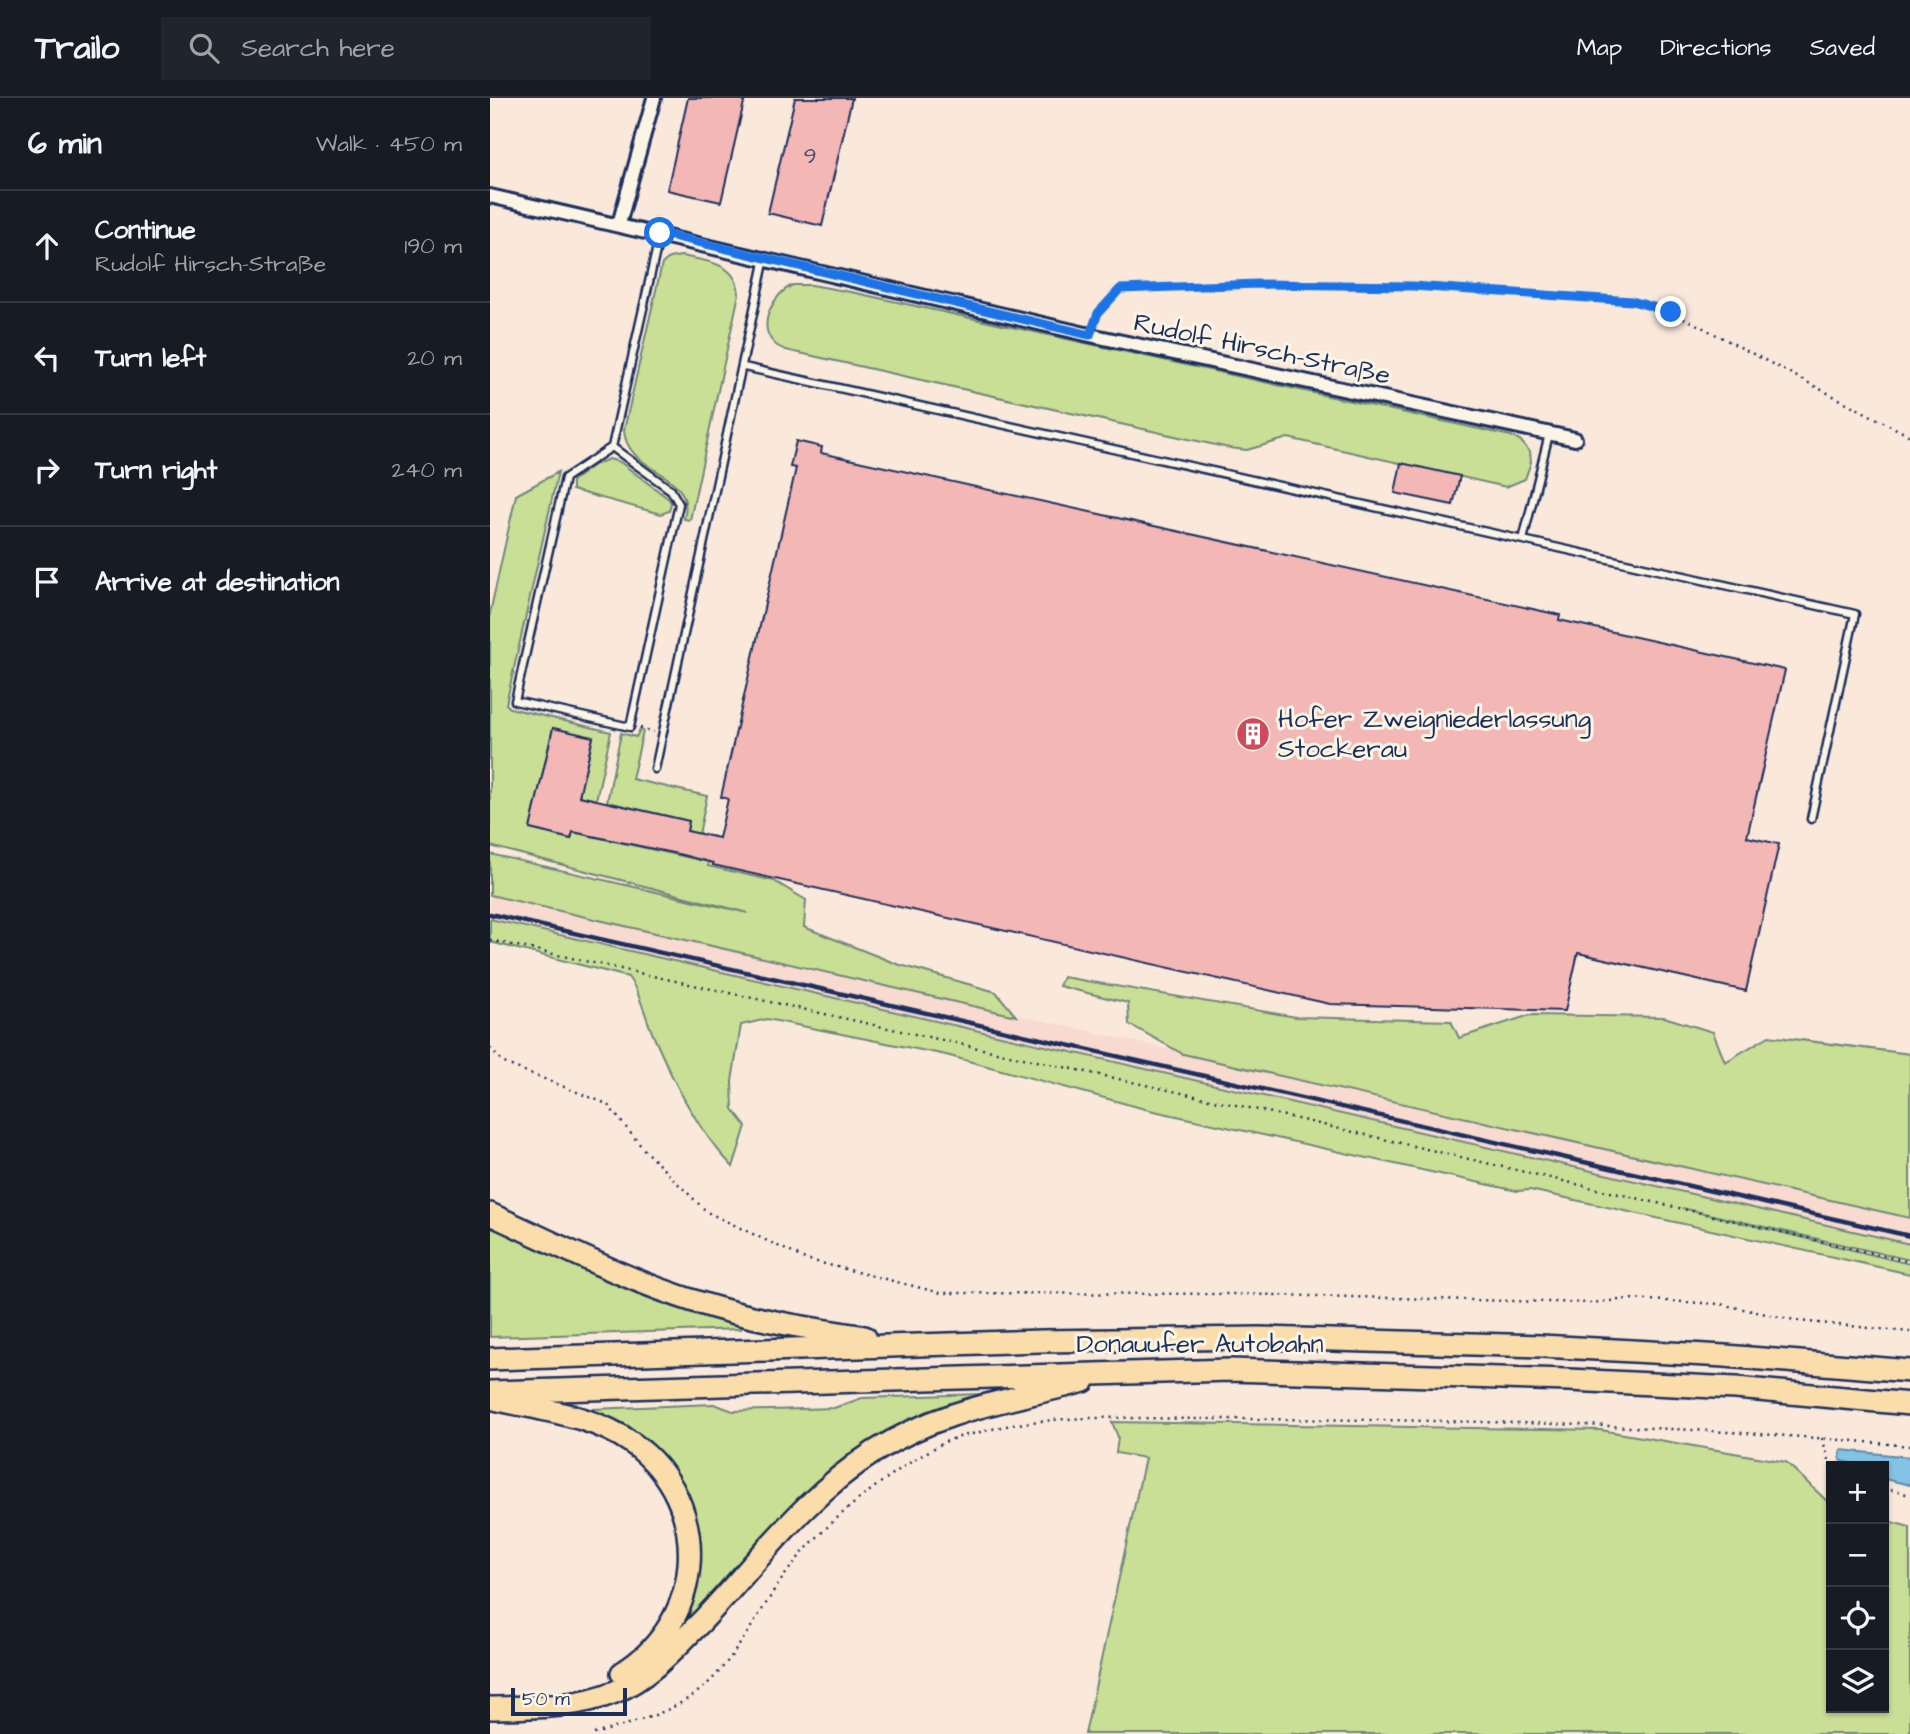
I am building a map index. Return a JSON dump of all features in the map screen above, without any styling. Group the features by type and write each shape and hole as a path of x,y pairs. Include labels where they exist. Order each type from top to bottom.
{"highway":[{"path":"490,1214 621,1273 696,1302 758,1318 912,1345"},
{"name":"Donauufer Autobahn","path":"490,1359 1158,1339 1353,1341 1633,1351 1910,1371"},
{"name":"Donauufer Autobahn","path":"490,1392 1116,1372 1342,1371 1736,1388 1910,1404"},
{"path":"490,1708 564,1704 617,1692 667,1657 799,1514 874,1452 942,1417 977,1405 1116,1372"},
{"path":"490,1398 591,1422 632,1443 647,1456 673,1489 690,1533 692,1559 687,1586 673,1622 650,1651 633,1666 611,1679 586,1687 490,1695"}],"street":[{"path":"619,224 654,98"},
{"name":"Rudolf Hirsch-Straße","path":"490,196 660,233 1090,335 1575,439"}],"lane":[{"path":"612,447 671,490 679,503 630,727 515,701 565,478 612,447 660,233"},
{"path":"655,769 744,367 765,258"},
{"path":"744,367 1856,614 1811,819"},
{"path":"1523,540 1549,434"}],"path":[{"path":"1090,335 1098,313 1120,289 1258,284 1413,286 1632,301 1690,321 1910,436"},
{"path":"630,727 663,734"},
{"path":"490,940 1258,1110 1910,1262"},
{"path":"490,1048 504,1063 607,1104 646,1152 707,1212 805,1259 941,1293 1236,1294 1590,1303 1630,1299 1720,1304 1799,1321 1910,1332"},
{"path":"594,1734 661,1715 703,1688 735,1648 787,1571 855,1502 907,1465 950,1440 999,1427 1042,1419 1301,1419 1586,1425 1822,1438 1910,1446"},
{"path":"1822,1438 1829,1461"},
{"path":"1889,1489 1910,1494"}],"shaded area":[{"path":"490,895 1910,1218 1910,1244 490,919"}],"green space":[{"path":"681,256 710,262 726,269 733,275 739,294 690,520 684,519 685,503 680,491 671,481 636,456 628,444 624,430 662,264 669,258"},
{"path":"793,285 812,285 856,293 1511,436 1520,440 1530,452 1531,462 1525,479 1506,487 1288,438 1247,450 1229,448 791,351 773,342 768,335 767,318 774,302"},
{"path":"609,459 620,462 669,499 669,511 661,514 572,490 572,481 594,465"},
{"path":"558,472 506,704 510,708 611,732 596,800 579,796 593,738 553,728 530,829 571,839 573,832 709,862 708,866 774,881 806,900 804,927 897,964 996,992 1016,1016 490,895 490,854 748,913 490,846 490,613 516,495"},
{"path":"640,729 643,731 632,779 707,796 699,834 687,831 689,821 607,802 621,733 636,737"},
{"path":"490,919 1910,1244 1910,1260 1682,1208 1910,1264 1910,1274 1145,1109 946,1055 767,1019 741,1025 732,1081 733,1109 746,1126 733,1167 720,1153 688,1106 628,977 490,942"},
{"path":"1063,977 1296,1017 1451,1021 1459,1038 1530,1015 1664,1017 1713,1032 1725,1062 1769,1036 1910,1054 1910,1218 1183,1054 1129,1024 1128,1003 1059,986"},
{"path":"490,1222 741,1322 741,1329 490,1337"},
{"path":"982,1394 916,1419 682,1628 679,1626 686,1499 593,1415 593,1409 714,1404 733,1411 834,1408 862,1398"},
{"path":"1112,1422 1601,1430 1786,1462 1826,1500 1826,1713 1889,1713 1889,1521 1910,1527 1910,1734 1085,1734 1145,1458 1116,1453 1118,1437"}],"water":[{"path":"1841,1450 1910,1457 1910,1485 1889,1480 1889,1461 1840,1460"}],"building":[{"path":"688,98 745,98 721,202 667,190"},
{"path":"795,98 852,98 822,226 768,213"},
{"name":"Hofer Zweigniederlassung Stockerau","path":"796,441 822,447 821,453 1560,615 1559,620 1785,670 1747,837 1779,844 1746,991 1578,953 1565,1011 1330,1004 713,865 682,855 573,832 571,839 530,829 553,728 593,737 579,796 689,821 687,831 719,838 728,799 721,797 796,468 790,467"},
{"path":"1401,463 1460,476 1453,505 1395,493"}],"railway":[{"path":"490,914 1910,1236"}],"place":[{"name":"Hofer Zweigniederlassung Stockerau","path":"1253,734"}],"route":[{"path":"660,233 1090,335 1098,313 1120,289 1258,284 1413,286 1632,301 1671,312"}]}
